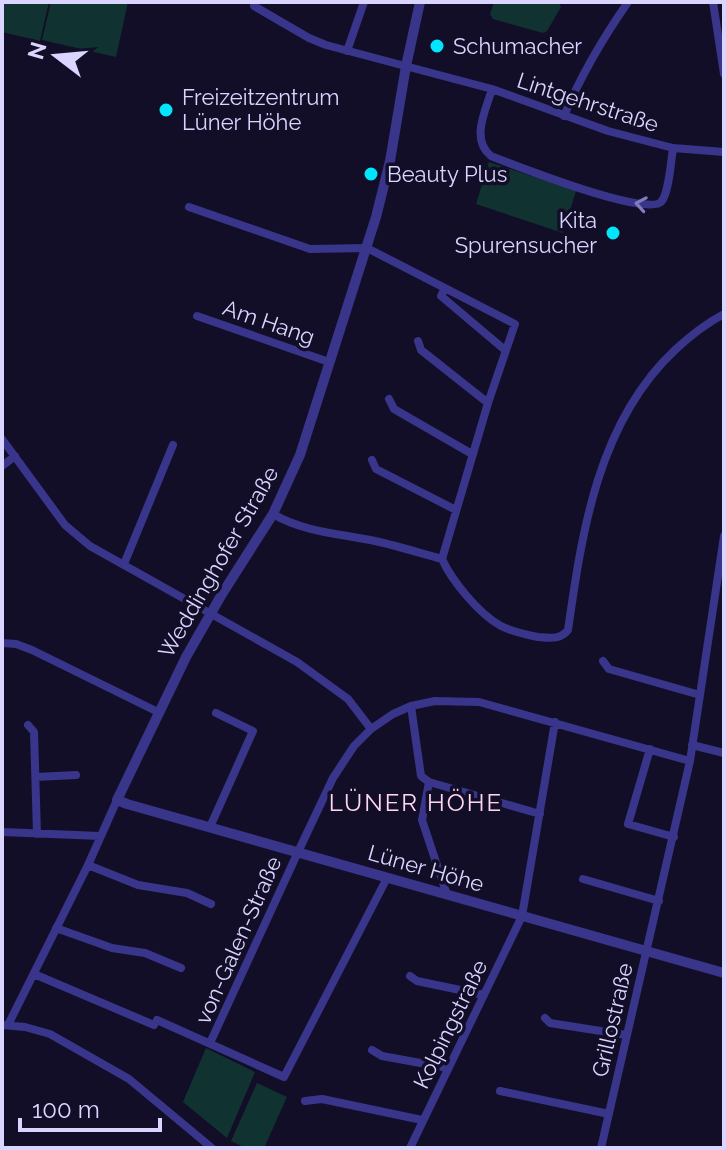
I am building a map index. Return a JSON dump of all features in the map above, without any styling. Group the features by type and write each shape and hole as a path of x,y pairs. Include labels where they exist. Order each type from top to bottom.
{"street":[{"name":"Lintgehrstraße","path":"254,2 254,6 309,38 347,51 492,89 608,131 673,148 724,152"},
{"path":"347,51 364,2"},
{"name":"Weddinghofer Straße","path":"5,1025 88,865 186,657 273,514 300,455 367,248 390,161 420,2"},
{"path":"564,116 593,56 628,2"},
{"path":"713,2 724,74"},
{"name":"Lintgehrstraße","path":"492,89 480,132 480,143 486,152 568,185 655,206 665,195 673,148"},
{"path":"189,207 310,249 367,248 515,324 472,454 442,559 449,574 472,602 501,626 532,636 553,638 564,636 568,630 587,517 613,439 633,402 659,365 709,322 724,314"},
{"path":"445,288 441,296 505,350"},
{"name":"Am Hang","path":"197,316 329,362"},
{"path":"418,341 421,350 488,403"},
{"path":"389,399 394,409 472,454"},
{"path":"2,439 65,525 90,546 297,662 348,699 371,729"},
{"path":"124,564 173,445"},
{"path":"2,466 15,456"},
{"path":"372,460 376,469 456,510"},
{"path":"273,514 300,526 442,559"},
{"name":"Grillostraße","path":"601,1148 690,761 724,536"},
{"path":"2,643 32,650 160,713"},
{"path":"603,661 609,669 700,695"},
{"path":"540,814 429,782 421,776 411,706 435,701 479,702 690,761"},
{"name":"von-Galen-Straße","path":"210,1043 333,778 354,746 371,729 411,706"},
{"path":"210,827 253,731 216,713"},
{"name":"Kolpingstraße","path":"410,1148 522,916 555,722"},
{"path":"28,725 34,732 37,834"},
{"path":"692,745 724,753"},
{"path":"650,749 628,824 674,837"},
{"path":"36,777 76,775"},
{"path":"429,782 422,820 447,895"},
{"name":"Lüner Höhe","path":"117,800 724,973"},
{"path":"2,832 100,836"},
{"path":"88,865 138,885 187,893 211,904"},
{"path":"34,974 210,1043 284,1077 387,878"},
{"path":"583,879 659,901"},
{"path":"56,928 112,948 145,953 181,968"},
{"path":"410,976 417,981 484,995"},
{"path":"545,1018 550,1023 626,1035"},
{"path":"5,1025 50,1034 129,1079 212,1148"},
{"path":"372,1050 382,1056 448,1068"},
{"path":"500,1091 609,1114"},
{"path":"305,1101 322,1099 422,1120"}],"green space":[{"path":"2,2 49,2 40,41 2,32"},
{"path":"51,2 128,2 116,57 42,40"},
{"path":"494,2 559,2 561,7 543,33 493,19 490,14"},
{"path":"489,162 576,191 563,233 476,204"},
{"path":"206,1048 255,1072 227,1138 183,1102"},
{"path":"257,1083 287,1097 264,1148 246,1148 231,1141"}],"place":[{"name":"Schumacher","path":"437,46"},
{"name":"Freizeitzentrum Lüner Höhe","path":"166,110"},
{"name":"Beauty Plus","path":"371,174"},
{"name":"Kita Spurensucher","path":"613,233"}],"district":[{"name":"LÜNER HÖHE","path":"416,803"}]}
